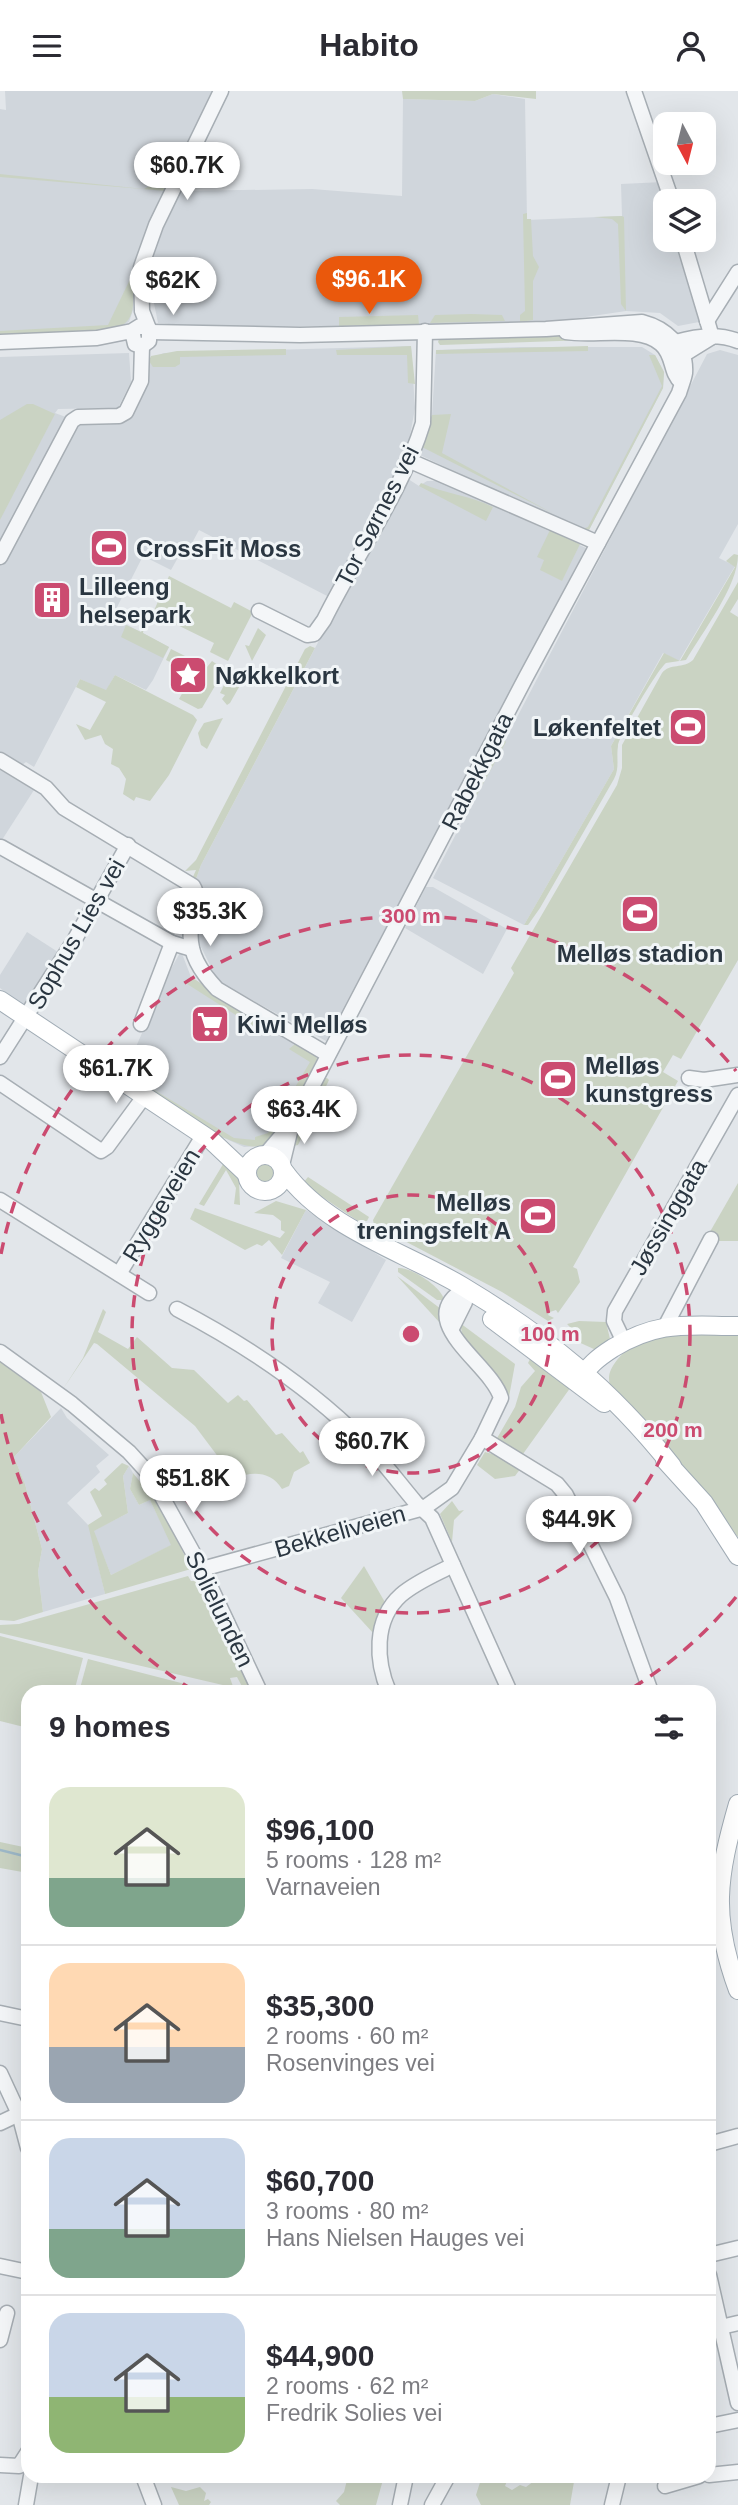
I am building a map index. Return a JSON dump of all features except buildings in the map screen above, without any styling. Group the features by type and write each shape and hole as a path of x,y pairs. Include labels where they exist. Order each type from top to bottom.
{"main road":[{"name":"Ryggeveien","path":"0,1000 143,1098 208,1138 247,1174"},
{"name":"Ryggeveien","path":"208,1138 261,1155"},
{"path":"319,1206 273,1157 261,1155 249,1165 247,1174 254,1188 264,1191 274,1189 319,1206 409,1261 585,1376 635,1419 704,1503 738,1556"},
{"path":"274,1189 282,1181 283,1168"},
{"path":"585,1376 607,1365 624,1342 646,1330 666,1325 738,1326"},
{"path":"738,1804 734,1835 720,1873 718,1902 730,1969 738,1990"}],"street":[{"path":"0,557 72,421 78,417 119,416 126,412 141,381 141,275 148,246 221,91"},
{"path":"634,91 668,189"},
{"path":"687,252 712,337"},
{"path":"707,320 738,272"},
{"path":"0,342 141,336 546,329 642,322 655,325 676,350 699,336 726,337 738,341"},
{"name":"Tor Sørnes vei","path":"259,611 307,635 317,631 408,460 423,422 425,331"},
{"name":"Rabekkgata","path":"261,1155 294,1121 327,1054 679,393 685,376 676,350"},
{"path":"408,460 598,543"},
{"path":"0,760 46,788 64,809 193,885 197,898 190,932 192,949 197,963 216,989 327,1054"},
{"name":"Sophus Lies vei","path":"0,1057 128,845"},
{"path":"1,847 173,943 192,949"},
{"path":"141,1024 173,943"},
{"path":"689,1078 704,1080 738,1075"},
{"path":"0,1083 101,1151 107,1147 143,1098"},
{"name":"Jøssinggata","path":"624,1342 614,1321 615,1311 738,1095"},
{"path":"283,1168 294,1121"},
{"name":"Ryggeveien","path":"119,1275 208,1138"},
{"path":"0,1200 149,1293"},
{"path":"666,1325 711,1239"},
{"name":"Bekkeliveien","path":"202,1569 424,1508 452,1488 482,1438 501,1398 494,1384 458,1343 446,1321 446,1309 461,1295"},
{"path":"177,1309 235,1341 312,1395 366,1444 416,1503 424,1508 432,1518 507,1685"},
{"name":"Solielunden","path":"0,1352 63,1397 138,1461 166,1501 202,1569 257,1685"},
{"path":"482,1438 557,1484 566,1495 617,1598 648,1685"},
{"path":"386,1685 379,1652 387,1615 402,1594 453,1565"},
{"path":"0,2013 21,2018"},
{"path":"0,2073 21,2122"},
{"path":"0,2123 19,2114"},
{"path":"716,2143 737,2139"},
{"path":"716,2253 738,2248"},
{"path":"0,2266 21,2270"},
{"path":"716,2305 738,2403"},
{"path":"0,2340 7,2313"},
{"path":"721,2327 738,2323"},
{"path":"716,2425 738,2420"},
{"path":"0,2466 19,2466 21,2463"},
{"path":"716,2474 738,2472"},
{"path":"26,2505 30,2483"},
{"path":"146,2483 154,2505"},
{"path":"400,2505 404,2483"},
{"path":"432,2505 444,2483"},
{"path":"612,2505 617,2483"},
{"path":"665,2486 675,2483"}],"shaded area":[{"path":"5,91 215,91 151,227 134,271 133,310 129,322 114,329 0,335 0,109 6,110"},
{"path":"493,94 525,99 527,220 622,216 621,184 663,182 663,189 653,189 653,252 685,252 702,313 699,322 678,326 660,313 626,311 552,322 213,328 158,323 148,274 159,238 181,191 312,189 402,196 403,99 475,101"},
{"path":"411,346 415,408 408,447 329,597 199,530 185,556 180,554 171,570 143,556 112,617 169,647 146,690 115,675 106,691 80,679 34,767 26,762 22,765 0,752 0,357 129,353 131,382 118,408 58,409 55,413 82,423 127,419 144,388 150,358 164,353"},
{"path":"642,347 655,355 664,372 663,388 589,530 584,531 554,519 420,455 432,415 436,350"},
{"path":"720,350 738,355 738,524 719,558 735,566 679,661 663,653 611,746 614,769 524,925 433,878 707,354"},
{"path":"405,477 419,486 427,481 440,481 586,548 326,1041 218,981 199,943 195,882 201,865"},
{"path":"0,770 34,790 0,843"},
{"path":"426,887 433,887 507,929 483,974 405,928"},
{"path":"27,932 58,952 24,1006 0,988 0,975"},
{"path":"181,951 191,977 300,1045 317,1059 274,1136 263,1146 244,1147 222,1137 125,1072 166,978"},
{"path":"306,1210 386,1260 352,1322 318,1303 330,1282 281,1258"},
{"path":"61,1408 67,1418 109,1455 96,1466 100,1472 67,1503 89,1526 105,1594 43,1612 38,1572 42,1549 25,1484 14,1457"},
{"path":"129,1466 133,1473 130,1489 139,1505 150,1500 172,1545 111,1575 93,1531 128,1513 123,1476"}],"green space":[{"path":"402,91 536,91 536,99 493,94 475,101 403,99"},
{"path":"164,169 171,170 174,174 166,191 0,177 0,174 144,189 151,185 164,186 167,173 162,172"},
{"path":"527,213 527,219 531,219 533,256 539,267 533,281 533,320 520,322 520,315 525,311 523,214"},
{"path":"622,216 626,311 621,304 618,224 612,219 594,217"},
{"path":"134,271 132,313 123,325 114,329 0,335 0,331 108,325"},
{"path":"418,315 419,324 339,326 339,317"},
{"path":"435,315 502,315 505,321 430,323"},
{"path":"551,335 589,340 440,345 438,342 440,337"},
{"path":"411,346 415,384 408,383 407,355 337,355 336,350"},
{"path":"588,346 588,351 436,354 436,350"},
{"path":"286,349 286,355 180,357 180,364 175,367 153,367 149,361 151,356 177,351"},
{"path":"649,355 655,355 664,372 663,388 589,530 583,529 588,527 662,386"},
{"path":"27,404 55,414 0,520 0,420"},
{"path":"451,414 442,453 554,514 420,446 432,415"},
{"path":"421,483 493,507 486,521 419,486"},
{"path":"550,530 580,544 562,581 540,570 544,560 537,557"},
{"path":"734,554 738,555 732,581 726,595 686,660 680,661 735,567 726,561"},
{"path":"169,576 231,608 234,602 253,612 228,661 210,652 214,643 153,613"},
{"path":"738,582 738,599 730,612 738,617 738,960 681,1059 673,1055 663,1072 678,1081 573,1267 577,1269 580,1282 558,1313 556,1310 550,1312 548,1315 554,1318 548,1321 502,1292 374,1225 373,1220 514,973 511,968 617,785 622,768 622,745 662,673 693,660"},
{"path":"126,625 141,632 144,627 143,633 169,647 163,658 121,637"},
{"path":"258,628 266,635 252,661 245,645 249,646"},
{"path":"310,646 315,648 201,865 195,882 192,879 196,870 185,871 196,860 305,649"},
{"path":"171,649 207,667 212,661 221,667 222,674 202,708 198,709 179,699 193,674 166,660"},
{"path":"664,653 680,661 666,663 639,703 620,740 614,779 540,908 528,925 524,925 614,769 611,746"},
{"path":"247,673 227,705 222,699 225,695 220,693 228,677"},
{"path":"115,675 193,715 197,720 169,775 150,801 136,797 134,801 123,794 126,779 119,768 111,764 113,749 105,744 101,735 85,740 76,724 90,730 106,702 76,687 80,679 106,690"},
{"path":"223,718 207,749 201,745 198,733 204,723"},
{"path":"502,739 506,742 467,813 463,811"},
{"path":"191,977 257,1019 253,1026 184,982"},
{"path":"295,1044 315,1053 317,1059 282,1126 268,1143 256,1147 239,1143 197,1124 126,1077 126,1066 131,1076 234,1138 255,1140 255,1137 268,1133 310,1062 289,1049"},
{"path":"322,1079 329,1080 298,1145 293,1146 290,1142"},
{"path":"225,1161 239,1181 240,1205 234,1204 236,1188 226,1170 204,1206 199,1204"},
{"path":"266,1164 273,1167 276,1174 273,1181 266,1184 259,1181 256,1174 259,1167"},
{"path":"308,1177 369,1217 367,1221 358,1221 309,1188 303,1183"},
{"path":"738,1183 738,1241 713,1241 707,1237"},
{"path":"276,1201 306,1210 282,1255 269,1240 262,1246 257,1244 245,1250 190,1219 195,1208 280,1238 285,1232 281,1230 281,1221 273,1215 254,1213"},
{"path":"398,1268 425,1279 438,1289 444,1300 437,1300 398,1272"},
{"path":"397,1276 441,1309 440,1323"},
{"path":"103,1309 106,1312 98,1332 128,1349 137,1337 172,1368 194,1370 228,1403 238,1395 244,1401 247,1400 276,1435 282,1433 300,1453 303,1451 310,1463 294,1472 289,1486 282,1489 273,1479 261,1474 234,1478 195,1426 94,1343 63,1389 83,1358"},
{"path":"579,1321 606,1322 610,1339 596,1350 574,1340 578,1335 567,1324"},
{"path":"460,1323 515,1364 509,1397 506,1398 463,1338"},
{"path":"738,1333 738,1537 610,1385 609,1378 617,1360 642,1341 673,1334"},
{"path":"0,1359 41,1392 51,1417 14,1457 25,1484 42,1549 38,1572 43,1612 14,1621 0,1620"},
{"path":"530,1359 573,1384 523,1454 523,1459 496,1440 515,1407 521,1387 535,1371 528,1363"},
{"path":"485,1452 503,1457 521,1468 515,1476 495,1479 477,1465"},
{"path":"122,1463 129,1466 123,1476 128,1513 94,1531 111,1575 171,1545 150,1500 139,1505 130,1489 133,1473 163,1510 191,1569 105,1594 88,1525 102,1516 90,1492 95,1488 99,1491 107,1484 104,1480"},
{"path":"452,1501 459,1511 464,1510 454,1520 452,1542 440,1514"},
{"path":"364,1566 386,1604 374,1634 341,1598"},
{"path":"188,1576 191,1581 197,1581 234,1649 250,1685 241,1685 237,1677 230,1678 232,1685 223,1685 0,1633 0,1625 19,1624"},
{"path":"0,1636 83,1658 76,1685 21,1685 21,1726 0,1721"},
{"path":"88,1659 189,1685 81,1685"},
{"path":"0,1842 21,1846 21,1872 0,1868"},
{"path":"346,2483 382,2483 376,2505 340,2505 336,2501 344,2492"},
{"path":"480,2483 506,2483 505,2486 512,2490 531,2483 574,2483 570,2505 481,2505 476,2495"},
{"path":"171,2487 186,2491 200,2487 206,2493 204,2501 208,2499 211,2502 209,2505 179,2505"}],"waterway":[{"path":"0,1850 21,1855"}],"place":[{"name":"CrossFit Moss","path":"109,548"},
{"name":"Lilleeng helsepark","path":"52,600"},
{"name":"Nøkkelkort","path":"188,675"},
{"name":"Løkenfeltet","path":"688,727"},
{"name":"Melløs stadion","path":"640,914"},
{"name":"Kiwi Melløs","path":"210,1024"},
{"name":"Melløs kunstgress","path":"558,1079"},
{"name":"Melløs treningsfelt A","path":"538,1216"}]}
